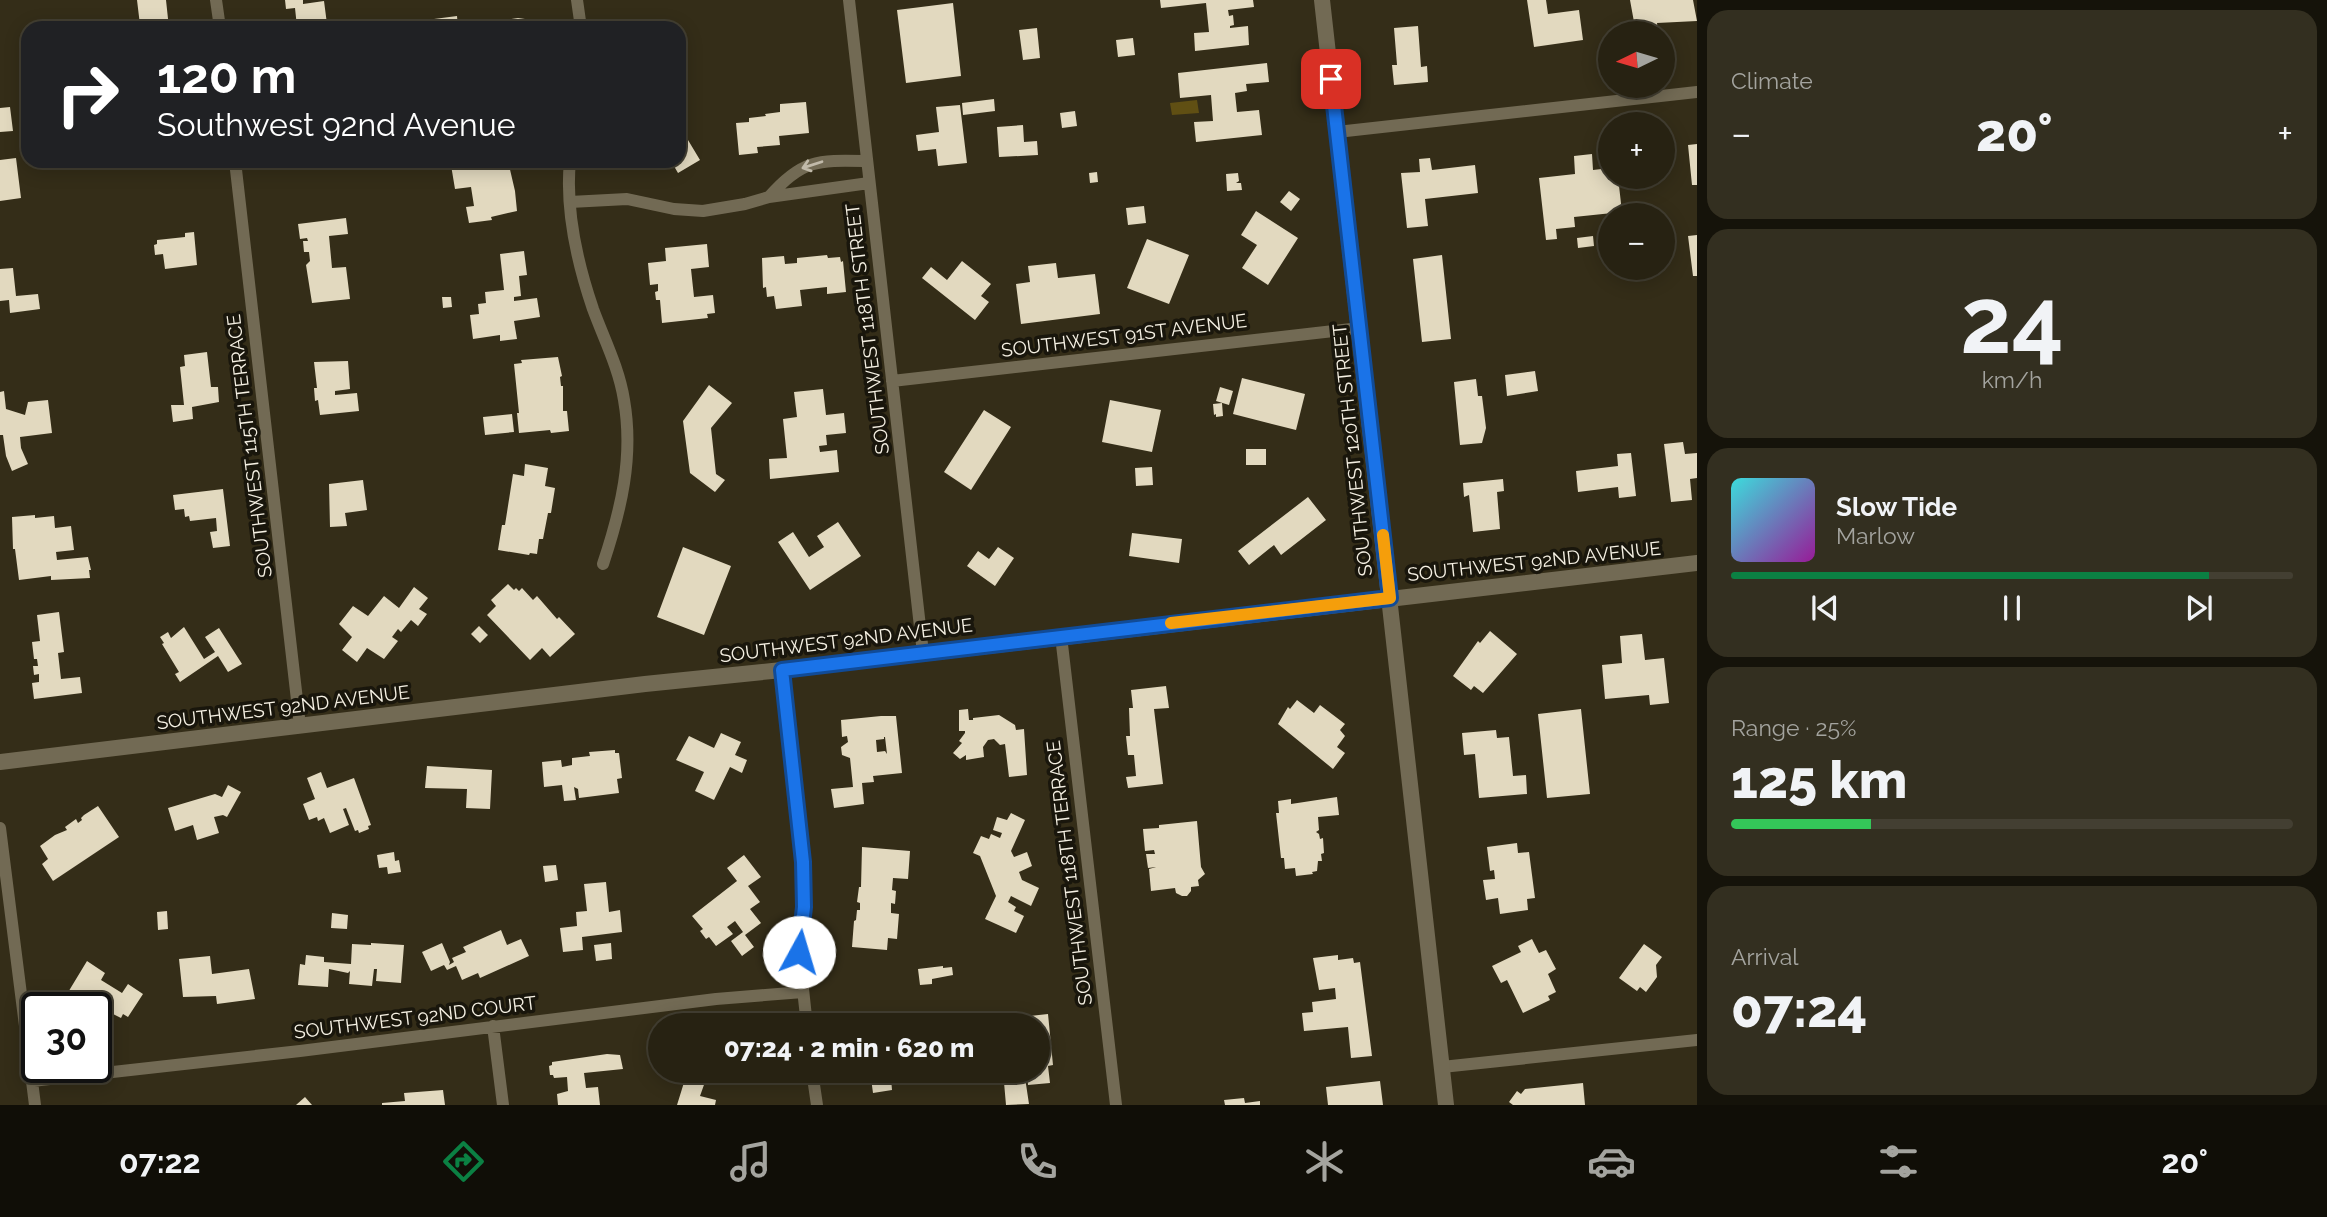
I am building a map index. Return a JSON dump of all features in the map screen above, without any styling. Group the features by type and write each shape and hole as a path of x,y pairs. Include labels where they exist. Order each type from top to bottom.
{"street":[{"path":"216,0 219,21"},
{"path":"577,0 580,21"},
{"name":"SOUTHWEST 118TH STREET","path":"849,0 923,653"},
{"name":"SOUTHWEST 120TH STREET","path":"1322,0 1447,1105"},
{"path":"1337,132 1697,92"},
{"path":"769,197 785,178 807,165 820,161 866,161"},
{"name":"SOUTHWEST 115TH TERRACE","path":"236,168 300,726"},
{"path":"570,168 573,237 583,275 621,383 628,431 625,483 603,564"},
{"path":"570,202 627,200 674,209 703,211 769,197 869,183"},
{"name":"SOUTHWEST 91ST AVENUE","path":"892,381 1360,328"},
{"name":"SOUTHWEST 92ND AVENUE","path":"0,762 645,684 1697,563"},
{"name":"SOUTHWEST 118TH TERRACE","path":"1061,636 1116,1105"},
{"path":"782,670 803,862 804,907 799,952 805,1013"},
{"path":"0,828 21,992"},
{"name":"SOUTHWEST 92ND COURT","path":"112,1072 716,999 803,992"},
{"path":"493,1026 503,1105"},
{"path":"1442,1067 1697,1040"},
{"path":"33,1083 34,1105"},
{"path":"814,1083 817,1105"}],"shaded area":[{"path":"1197,100 1199,113 1172,115 1170,103"}],"building":[{"path":"137,0 166,0 168,21 140,21"},
{"path":"285,0 303,0 303,4 324,1 327,21 296,21 295,8 286,9"},
{"path":"1160,0 1253,0 1254,7 1228,10 1229,16 1233,15 1234,25 1230,28 1248,26 1249,45 1195,51 1194,33 1209,32 1206,3 1161,8"},
{"path":"1527,0 1546,0 1548,14 1579,10 1583,40 1534,47"},
{"path":"1630,0 1693,0 1697,21 1675,22 1634,21"},
{"path":"953,3 961,76 906,83 897,10"},
{"path":"457,16 457,21 434,21"},
{"path":"518,18 525,21 497,21"},
{"path":"1418,26 1421,67 1427,66 1428,82 1394,85 1392,65 1397,65 1394,28"},
{"path":"1037,28 1040,58 1023,60 1019,30"},
{"path":"1133,38 1135,55 1118,57 1116,40"},
{"path":"1267,63 1269,82 1246,84 1247,91 1235,93 1237,112 1259,110 1262,135 1196,142 1194,122 1213,121 1211,95 1180,98 1178,73"},
{"path":"994,99 995,111 963,115 962,103"},
{"path":"806,102 809,133 779,136 780,145 757,147 758,153 739,155 736,123 749,122 749,118 780,112 780,104"},
{"path":"960,105 967,163 938,166 936,149 918,151 916,135 939,132 936,107"},
{"path":"10,107 13,131 0,132 0,108"},
{"path":"1075,111 1077,126 1062,128 1060,113"},
{"path":"1023,125 1024,142 1037,141 1038,155 999,157 997,127"},
{"path":"686,137 700,160 678,173 675,168 686,168"},
{"path":"1697,144 1697,185 1692,185 1688,145"},
{"path":"1592,154 1593,170 1598,169 1598,189 1619,189 1621,203 1598,203 1598,214 1574,217 1575,227 1556,229 1557,239 1546,240 1539,178 1575,174 1574,156"},
{"path":"16,158 21,198 0,201 0,160"},
{"path":"1430,158 1432,170 1475,165 1478,193 1425,199 1428,226 1407,228 1401,173 1420,172 1419,159"},
{"path":"452,168 510,168 517,211 491,217 492,220 469,223 466,207 474,206 471,187 455,189"},
{"path":"1097,172 1098,182 1090,183 1089,173"},
{"path":"1238,173 1239,181 1236,183 1241,183 1242,190 1227,191 1226,174"},
{"path":"1289,191 1300,199 1291,211 1280,202"},
{"path":"1144,206 1146,223 1128,225 1126,208"},
{"path":"1256,211 1298,238 1268,285 1242,268 1257,245 1241,235"},
{"path":"346,218 348,234 329,236 332,268 346,267 350,299 312,303 306,265 310,261 309,252 304,252 303,241 308,241 307,238 300,239 298,224"},
{"path":"194,232 197,265 165,269 163,254 155,255 154,245 157,240 185,237 185,233"},
{"path":"1697,235 1697,276 1693,276 1688,236"},
{"path":"1593,236 1594,246 1578,248 1577,238"},
{"path":"1147,239 1189,255 1169,304 1127,288"},
{"path":"707,244 709,267 691,269 694,297 713,295 715,313 707,314 708,318 662,323 660,300 656,300 655,292 658,291 658,284 650,285 648,263 666,261 665,248"},
{"path":"524,251 527,275 519,276 521,296 514,297 514,301 537,298 540,317 514,321 517,339 500,341 500,335 473,339 470,315 479,314 478,304 486,303 485,292 504,290 500,254"},
{"path":"827,255 828,258 840,257 841,262 843,261 846,292 827,294 827,287 800,290 802,306 776,309 774,296 767,297 766,287 763,288 762,258 784,256 785,264 797,263 797,258"},
{"path":"1442,255 1451,339 1422,342 1413,259"},
{"path":"962,261 991,284 981,296 989,302 975,320 922,278 931,267 947,280"},
{"path":"1056,263 1058,278 1095,274 1100,314 1021,324 1016,284 1030,282 1028,266"},
{"path":"13,268 16,296 38,294 40,309 10,313 9,300 0,301 0,269"},
{"path":"442,297 451,297 452,307 443,308"},
{"path":"207,352 211,387 218,387 219,402 192,407 193,419 173,422 171,405 184,405 180,367 185,366 184,355"},
{"path":"558,357 563,386 563,411 567,411 569,431 519,433 514,364 522,363 521,360"},
{"path":"348,361 350,389 335,391 335,395 357,393 359,411 320,415 318,400 315,401 314,388 317,388 314,362"},
{"path":"1535,371 1538,391 1507,396 1505,375"},
{"path":"1242,378 1305,394 1296,430 1233,414"},
{"path":"1476,379 1478,396 1482,396 1486,428 1482,443 1460,445 1454,382"},
{"path":"709,385 732,403 711,428 716,474 725,480 715,492 690,473 683,421"},
{"path":"1220,387 1233,391 1229,405 1216,401"},
{"path":"823,389 826,415 844,413 846,433 826,435 827,445 819,446 820,452 837,450 839,472 770,479 769,459 787,458 783,419 797,417 794,392"},
{"path":"4,391 6,409 25,415 28,402 48,400 52,433 20,437 21,448 28,464 12,471 6,456 3,435 0,435 0,392"},
{"path":"1110,400 1161,410 1152,452 1102,442"},
{"path":"1222,403 1223,416 1216,417 1213,404"},
{"path":"984,410 1011,427 971,490 944,472"},
{"path":"512,414 514,432 485,435 483,417"},
{"path":"1683,442 1685,454 1697,453 1697,478 1690,479 1692,500 1671,502 1664,444"},
{"path":"1246,449 1266,449 1266,465 1246,465"},
{"path":"1631,453 1636,496 1619,498 1618,487 1578,492 1576,471 1618,466 1617,454"},
{"path":"525,464 548,468 545,486 555,488 543,539 539,539 537,554 529,555 498,550 513,474 524,476"},
{"path":"1152,467 1153,485 1136,486 1135,468"},
{"path":"1503,479 1504,491 1497,492 1500,529 1473,532 1469,495 1464,497 1463,483"},
{"path":"363,480 367,510 345,513 347,526 330,527 329,484"},
{"path":"223,489 230,546 213,548 210,532 217,531 216,518 190,521 189,516 185,517 184,509 175,510 173,495"},
{"path":"1308,497 1326,520 1281,555 1274,545 1249,565 1238,551"},
{"path":"35,515 35,518 54,516 55,528 71,526 74,550 56,552 57,560 88,557 90,578 51,580 51,576 19,580 13,549 12,517"},
{"path":"838,522 861,556 810,590 778,542 793,532 809,557 824,547 817,536"},
{"path":"1132,533 1182,539 1179,563 1129,556"},
{"path":"683,547 731,566 704,635 657,617"},
{"path":"998,547 1014,558 995,586 967,566 978,551 989,559"},
{"path":"508,584 514,590 516,588 519,591 522,588 533,600 537,596 557,619 559,617 575,634 550,657 542,648 530,660 487,615 496,606 491,600"},
{"path":"414,587 428,598 419,609 427,614 418,626 411,620 401,632 398,629 392,637 398,641 384,659 367,648 357,662 342,650 352,637 339,624 353,606 368,616 384,596 399,608"},
{"path":"59,612 64,652 58,653 61,679 80,677 82,693 34,699 32,683 39,682 39,674 34,675 33,666 38,666 37,659 34,659 32,642 40,641 37,615"},
{"path":"479,626 488,635 480,643 471,634"},
{"path":"184,627 204,659 215,652 205,637 219,628 242,664 228,672 218,656 180,682 175,674 179,672 160,637 168,632 171,638"},
{"path":"1490,631 1517,654 1483,693 1474,686 1471,690 1453,676 1478,641 1480,643"},
{"path":"1642,634 1645,660 1664,658 1669,703 1650,705 1649,695 1605,699 1602,665 1622,663 1620,636"},
{"path":"1166,686 1169,708 1154,709 1163,784 1128,788 1126,777 1136,776 1134,755 1128,755 1126,736 1130,736 1129,708 1133,708 1131,690"},
{"path":"1297,700 1314,713 1320,705 1345,724 1340,730 1345,736 1337,747 1345,753 1333,769 1278,724 1288,707 1290,709"},
{"path":"968,709 969,720 999,715 1015,725 1016,730 1024,729 1027,775 1009,777 1005,744 1000,745 994,739 988,740 983,747 984,757 966,760 966,755 960,759 953,753 962,743 959,741 965,733 959,731 959,710"},
{"path":"1581,709 1590,794 1547,798 1538,714"},
{"path":"896,716 902,773 873,776 874,782 862,783 864,804 834,808 831,789 853,787 850,758 842,755 841,747 848,742 847,736 842,737 841,720","holes":["885,737 887,754 885,751 877,752 876,740"]},
{"path":"1496,730 1497,738 1509,737 1513,776 1526,775 1527,794 1479,798 1475,754 1464,755 1462,733"},
{"path":"721,733 741,742 735,755 747,760 742,773 730,767 714,800 695,791 704,772 676,760 689,736 714,748"},
{"path":"615,750 615,753 619,753 622,778 617,779 619,793 579,798 578,789 574,787 576,800 564,801 562,785 544,787 542,762 561,760 562,767 572,765 572,758 590,756 589,752"},
{"path":"427,766 492,770 490,809 466,808 467,789 425,788"},
{"path":"321,772 327,788 354,778 371,825 368,826 369,829 359,833 358,830 355,831 346,808 343,809 349,825 330,833 324,818 318,821 317,817 309,820 303,804 315,799 307,778"},
{"path":"228,785 241,792 227,817 214,817 219,833 197,840 193,825 175,831 168,808 215,794 222,797"},
{"path":"1337,797 1339,815 1318,817 1319,830 1316,832 1320,839 1323,838 1324,853 1321,854 1322,861 1318,861 1317,871 1296,876 1295,868 1285,869 1284,858 1281,858 1276,813 1279,813 1278,801 1291,799 1291,804"},
{"path":"98,806 119,837 53,881 42,864 48,859 40,846 67,830 65,827 76,819 78,823 84,815"},
{"path":"1011,813 1025,820 1011,851 1014,857 1027,852 1032,866 1019,872 1022,880 1039,888 1031,906 1011,896 1008,902 1016,907 1014,911 1024,916 1016,933 985,919 996,896 980,856 973,853 981,836 989,839 991,834 1000,838 1002,833 993,830 997,817 1007,820"},
{"path":"1197,821 1201,867 1205,874 1198,880 1199,886 1191,887 1187,896 1176,893 1175,888 1151,891 1149,869 1156,867 1148,868 1146,854 1155,854 1154,850 1145,851 1143,829"},
{"path":"1517,843 1518,853 1529,852 1535,898 1527,899 1528,910 1500,914 1498,898 1486,900 1483,880 1495,879 1494,870 1490,871 1487,847"},
{"path":"862,847 910,851 908,879 893,878 892,890 896,891 895,904 891,903 891,913 899,914 897,939 888,938 887,950 852,947 854,921 857,910 860,910 860,903 857,902 861,887"},
{"path":"394,852 401,872 388,874 387,867 379,868 377,855"},
{"path":"744,855 761,877 748,886 760,902 750,909 761,923 745,935 754,947 742,956 731,941 743,932 735,921 727,927 733,934 716,946 709,937 706,939 700,931 703,929 692,916 737,881 727,868"},
{"path":"556,865 558,880 545,882 543,866"},
{"path":"606,882 609,912 620,910 622,932 582,937 583,950 563,952 560,928 577,926 576,912 587,911 584,884"},
{"path":"167,911 168,929 158,930 157,912"},
{"path":"332,913 348,915 347,929 331,928"},
{"path":"501,930 507,945 521,939 529,956 480,978 478,973 462,980 456,966 447,970 444,965 431,971 422,952 442,943 449,965 454,962 452,958 466,952 463,947"},
{"path":"1532,939 1539,953 1546,950 1556,969 1548,974 1556,992 1548,996 1550,1000 1523,1013 1507,980 1501,983 1492,966 1521,952 1518,946"},
{"path":"611,943 612,959 596,961 594,945"},
{"path":"352,944 404,945 401,983 376,981 377,969 374,969 372,986 349,984 350,971 348,973 329,969 328,987 298,985 300,964 305,965 306,955 324,957 324,962 351,964"},
{"path":"1644,944 1662,957 1656,965 1657,977 1646,992 1640,987 1637,991 1619,978"},
{"path":"1338,955 1338,960 1353,958 1354,963 1360,962 1372,1056 1351,1058 1348,1027 1304,1031 1302,1013 1313,1012 1312,1002 1336,999 1335,988 1319,990 1313,958"},
{"path":"210,956 212,974 249,969 255,999 217,1004 216,996 183,997 179,959"},
{"path":"87,961 105,973 101,980 122,993 128,984 143,994 128,1017 123,1014 121,1018 112,1016 112,992 68,992"},
{"path":"952,967 953,975 932,979 932,984 920,985 918,969"},
{"path":"1050,1034 1053,1065 1050,1066"},
{"path":"607,1054 620,1055 623,1069 584,1073 586,1088 598,1087 600,1105 558,1105 557,1094 568,1091 567,1077 554,1078 550,1075 549,1066 552,1062"},
{"path":"1380,1081 1383,1105 1328,1105 1326,1087"},
{"path":"684,1083 705,1083 700,1096 716,1100 715,1105 677,1105"},
{"path":"872,1083 891,1083 892,1090 873,1093"},
{"path":"1004,1083 1026,1083 1029,1104 1006,1105"},
{"path":"1583,1083 1585,1105 1513,1105 1509,1102 1517,1091 1521,1094 1525,1089"},
{"path":"443,1090 445,1105 382,1105 405,1101 404,1093"},
{"path":"305,1097 312,1105 296,1105"},
{"path":"1244,1098 1245,1103 1260,1101 1260,1105 1225,1105 1224,1100"}],"slow traffic":[{"path":"1171,623 1390,598 1383,535"}],"route":[{"path":"799,952 804,907 803,862 782,670 1390,598 1331,79"}]}
